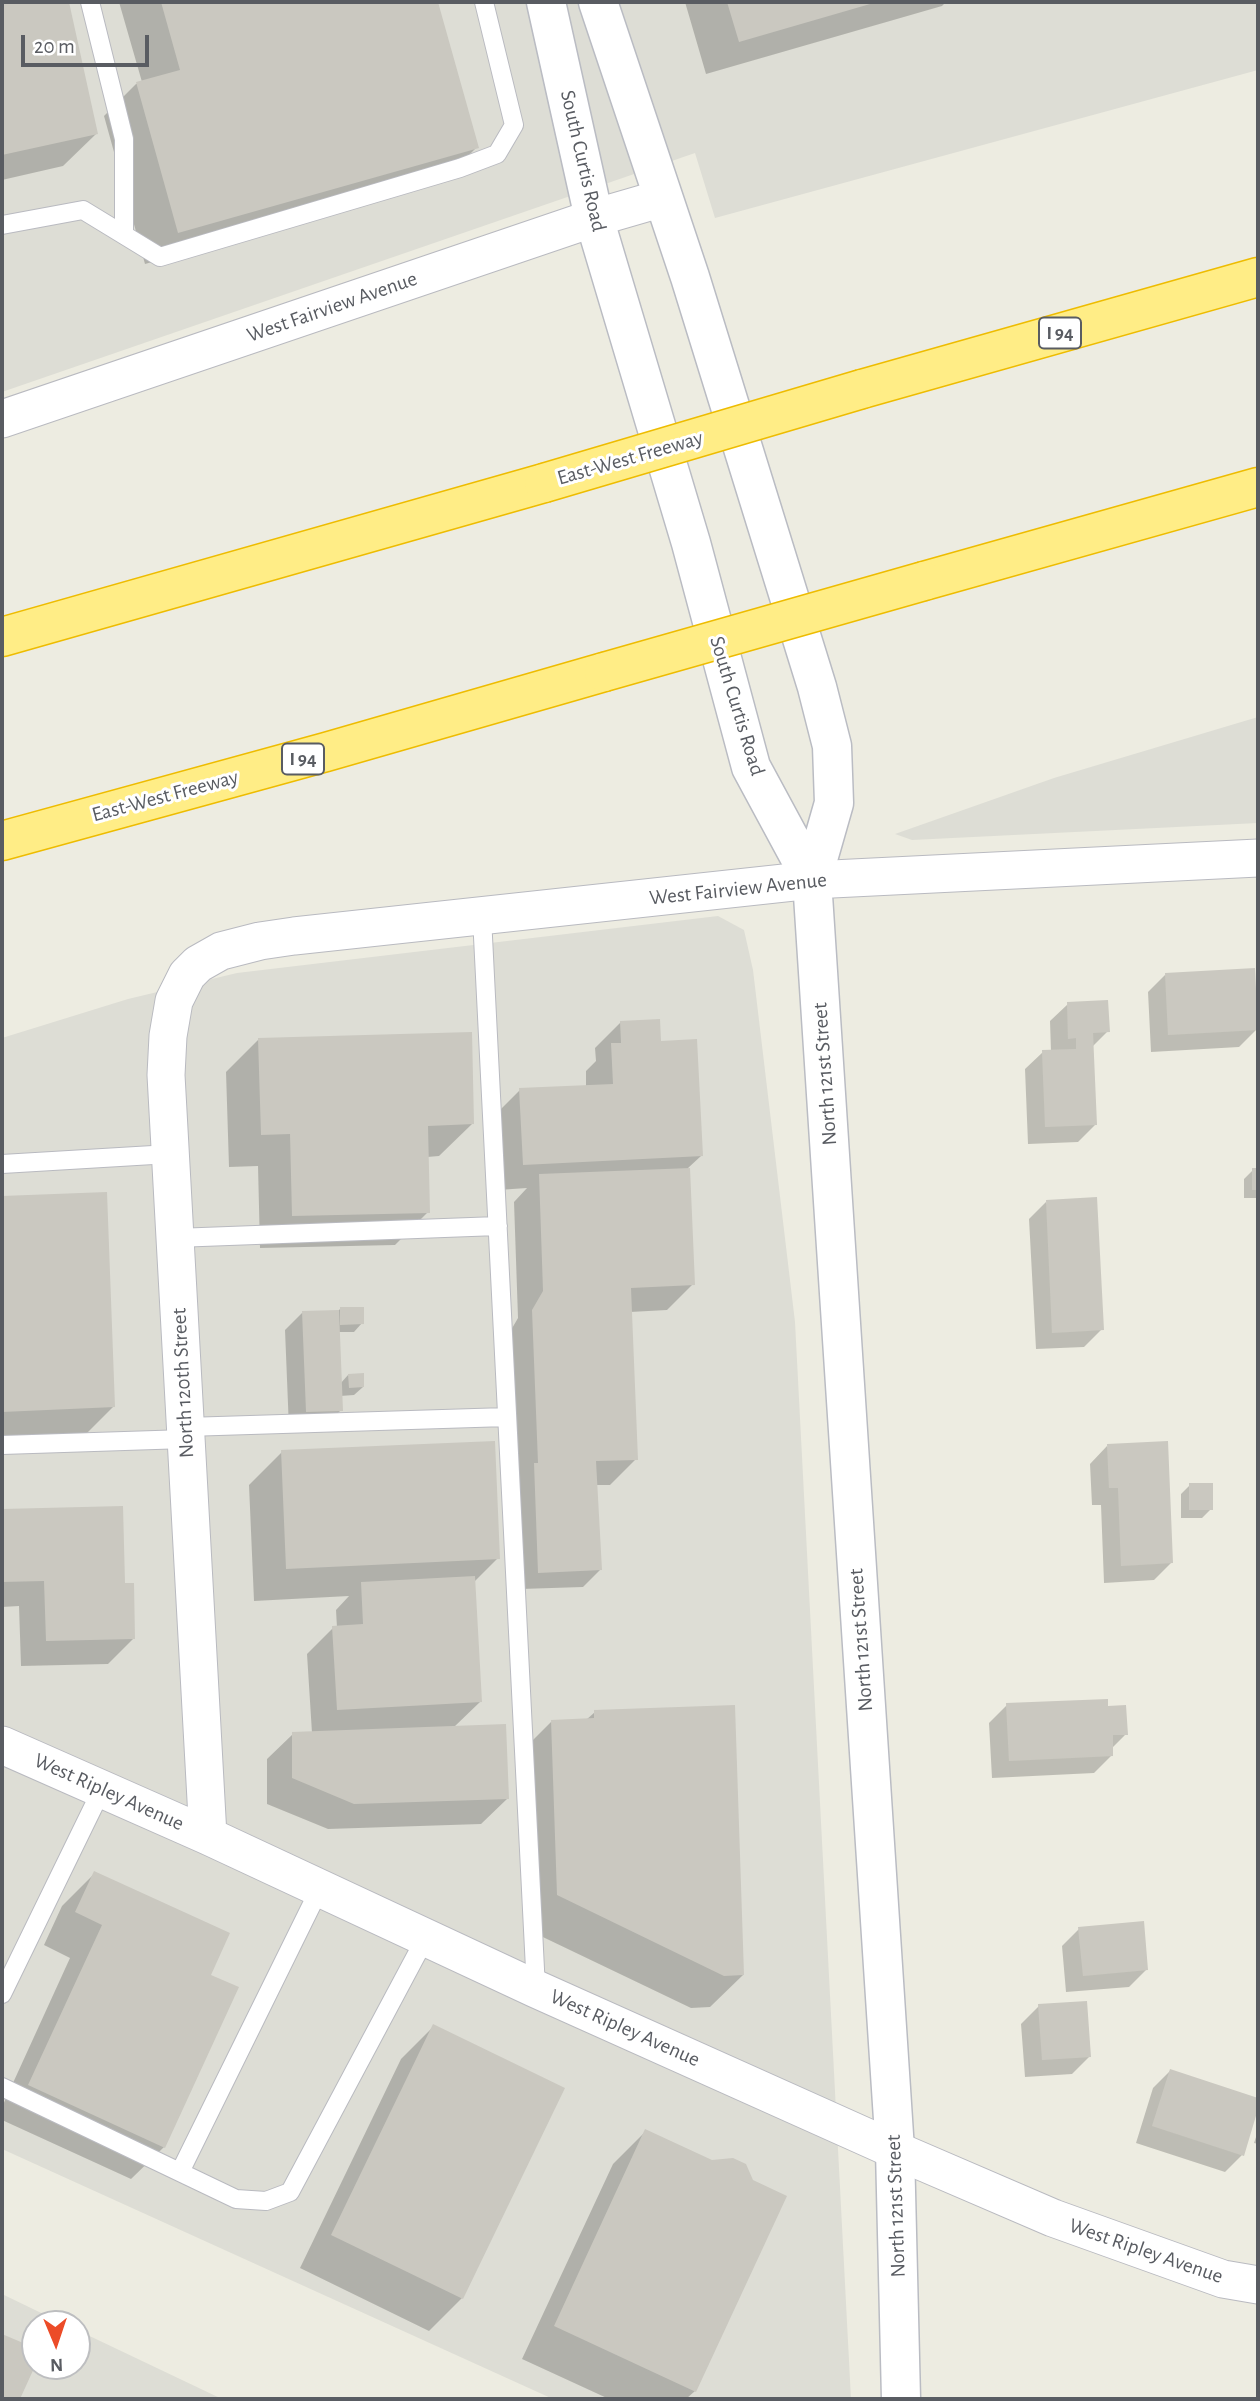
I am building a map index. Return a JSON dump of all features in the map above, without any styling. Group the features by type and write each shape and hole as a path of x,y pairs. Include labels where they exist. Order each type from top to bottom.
{"highway":[{"name":"East-West Freeway","path":"2,637 1258,278"},
{"name":"East-West Freeway","path":"2,841 313,756 1258,487"}],"street":[{"name":"South Curtis Road","path":"546,2 594,218 691,542 751,767 813,880"},
{"path":"598,2 663,198 817,687 832,746 834,803 813,880"},
{"name":"West Fairview Avenue","path":"2,419 594,218 663,198"},
{"name":"West Fairview Avenue","path":"221,951 294,936 813,880 1258,858"},
{"name":"North 121st Street","path":"813,880 895,2150 901,2399"},
{"name":"North 120th Street","path":"208,1836 166,1075 168,1036 174,1001 187,975 198,964 221,951"},
{"name":"West Ripley Avenue","path":"2,1745 208,1836 536,1989 1053,2218 1223,2279 1258,2285"}],"lane":[{"path":"90,2 124,139 124,235"},
{"path":"2,225 83,210 160,257 497,155 514,125 484,2"},
{"path":"482,917 536,1989"},
{"path":"2,1164 170,1154"},
{"path":"175,1238 498,1226"},
{"path":"2,1445 508,1417"},
{"path":"2,1994 102,1789"},
{"path":"180,2172 320,1888"},
{"path":"2,2087 236,2199 266,2201 290,2192 426,1937"}],"shaded area":[{"path":"2,2 1258,2 1258,70 715,218 695,153 2,392"},
{"path":"1258,717 1258,823 912,840 895,834 1054,778"},
{"path":"718,916 744,930 753,970 795,1322 851,2399 553,2399 2,2149 2,1038 128,999 237,973"},
{"path":"2,2294 35,2310 21,2310 21,2380 91,2380 91,2337 222,2399 2,2399"}],"building":[{"path":"2,2 69,2 98,134 2,155"},
{"path":"161,2 438,2 479,148 178,233 136,82 180,70"},
{"path":"727,2 877,2 739,42"},
{"path":"1255,968 1258,1030 1168,1035 1165,973"},
{"path":"1108,1000 1110,1032 1093,1033 1097,1125 1045,1127 1042,1050 1076,1049 1076,1038 1068,1039 1067,1002"},
{"path":"660,1019 661,1041 697,1039 703,1156 523,1165 519,1088 613,1084 611,1043 621,1043 620,1021"},
{"path":"472,1032 474,1124 428,1126 430,1213 292,1216 290,1134 261,1135 258,1038"},
{"path":"690,1168 695,1285 631,1288 638,1460 596,1461 602,1570 538,1573 534,1463 538,1463 532,1310 543,1291 539,1174"},
{"path":"1252,1168 1258,1168 1258,1190 1252,1190"},
{"path":"107,1192 115,1407 2,1412 2,1196"},
{"path":"1097,1197 1104,1330 1052,1333 1046,1200"},
{"path":"340,1307 364,1307 364,1324 340,1325"},
{"path":"339,1310 343,1411 306,1412 302,1311"},
{"path":"364,1373 364,1387 349,1388 348,1374"},
{"path":"495,1441 500,1559 286,1569 281,1450"},
{"path":"1168,1441 1173,1563 1121,1566 1118,1488 1109,1488 1107,1444"},
{"path":"1189,1483 1213,1483 1213,1510 1189,1510"},
{"path":"123,1506 125,1583 134,1583 135,1639 46,1641 44,1581 2,1582 2,1509"},
{"path":"475,1576 482,1702 337,1710 332,1626 363,1624 361,1582"},
{"path":"1108,1699 1108,1706 1126,1705 1128,1735 1113,1735 1113,1756 1009,1761 1006,1703"},
{"path":"735,1705 744,1975 724,1976 557,1895 551,1720 594,1718 594,1710"},
{"path":"506,1724 509,1799 354,1804 292,1778 292,1732"},
{"path":"94,1871 230,1933 211,1975 239,1987 165,2148 28,2085 102,1925 75,1912"},
{"path":"1144,1921 1148,1970 1083,1976 1078,1927"},
{"path":"1087,2001 1091,2057 1042,2060 1038,2004"},
{"path":"433,2024 565,2088 463,2299 331,2235"},
{"path":"1170,2069 1258,2098 1258,2109 1244,2156 1152,2126"},
{"path":"645,2129 712,2160 733,2158 746,2164 753,2180 787,2196 696,2392 554,2326"},
{"path":"2,2334 21,2342 21,2380 29,2380 20,2399 2,2399"}]}
